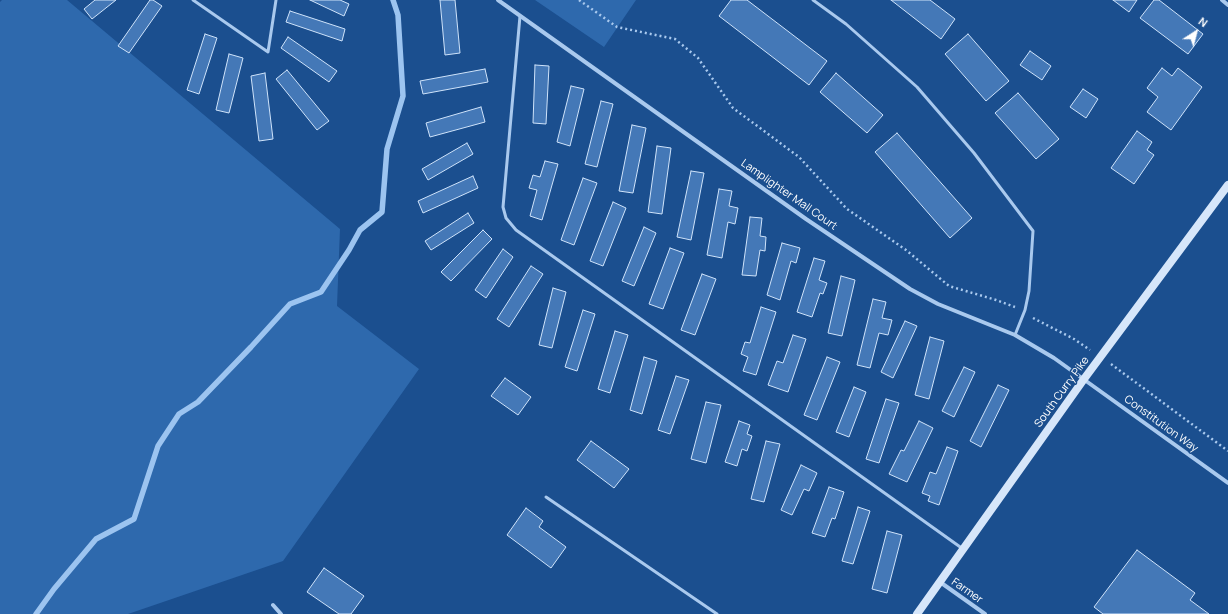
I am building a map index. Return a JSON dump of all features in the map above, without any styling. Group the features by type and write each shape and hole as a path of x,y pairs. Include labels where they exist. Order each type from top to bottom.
{"main road":[{"name":"South Curry Pike","path":"917,614 1084,379 1228,186"}],"street":[{"name":"Lamplighter Mall Court","path":"498,0 806,219 910,289 938,304 1016,335 1054,358 1084,379"},
{"path":"1222,0 1228,4"},
{"name":"Constitution Way","path":"1084,379 1228,483"},
{"name":"Farmer","path":"940,582 985,614"},
{"path":"273,605 281,614"}],"lane":[{"path":"194,0 268,52 276,0"},
{"path":"814,0 846,24 917,86 974,153 1033,231 1029,291 1025,310 1016,335"},
{"path":"520,16 503,207 506,218 516,230 963,550"},
{"path":"546,497 717,614"}],"path":[{"path":"579,0 617,28 675,39 698,58 733,108 799,157 847,209 906,250 949,286 1014,306"},
{"path":"1034,318 1076,341"},
{"path":"1101,356 1228,451"}],"shaded area":[{"path":"2,0 67,0 340,229 337,306 419,369 283,561 128,614 0,614 0,2"},
{"path":"535,0 636,0 604,47"}],"building":[{"path":"95,0 116,0 92,19 84,9"},
{"path":"150,0 153,0 162,6 129,53 118,46"},
{"path":"310,0 340,0 349,4 344,16"},
{"path":"440,0 455,0 460,53 445,55"},
{"path":"731,0 747,0 827,61 809,85 719,16"},
{"path":"891,0 930,0 955,19 941,39"},
{"path":"1113,0 1137,0 1129,12"},
{"path":"1154,0 1159,0 1203,34 1188,54 1140,18"},
{"path":"290,11 345,29 342,41 286,22"},
{"path":"205,34 217,38 199,94 187,90"},
{"path":"968,34 1009,81 986,101 945,54"},
{"path":"288,37 337,71 329,82 281,48"},
{"path":"1030,51 1051,66 1042,80 1020,65"},
{"path":"229,54 243,58 229,113 216,110"},
{"path":"535,65 549,66 546,124 533,123"},
{"path":"1162,68 1172,76 1178,68 1202,87 1171,130 1147,112 1158,97 1147,88"},
{"path":"485,69 488,82 423,94 420,81"},
{"path":"287,70 329,121 317,130 276,79"},
{"path":"265,73 273,139 259,141 251,76"},
{"path":"836,73 883,115 867,133 820,92"},
{"path":"571,86 584,89 570,146 557,142"},
{"path":"1083,89 1098,99 1086,118 1070,107"},
{"path":"1018,93 1059,139 1036,159 995,113"},
{"path":"601,101 613,104 597,167 585,164"},
{"path":"481,107 485,122 430,137 426,123"},
{"path":"632,125 646,128 633,193 619,191"},
{"path":"1137,131 1152,142 1147,150 1154,155 1134,184 1111,168"},
{"path":"897,133 972,218 950,238 875,152"},
{"path":"467,143 473,154 428,180 422,169"},
{"path":"657,146 671,148 662,214 648,212"},
{"path":"545,161 558,164 542,220 530,216 537,190 529,188 533,175 540,177"},
{"path":"691,171 704,173 691,240 677,237"},
{"path":"473,176 478,188 423,213 418,201"},
{"path":"583,178 597,183 574,245 561,240"},
{"path":"719,189 732,191 729,206 738,208 735,224 728,222 722,258 707,255"},
{"path":"613,202 626,208 603,266 590,261"},
{"path":"468,213 474,223 431,250 425,241"},
{"path":"750,217 762,218 760,236 766,237 765,251 760,250 756,276 742,275"},
{"path":"644,227 656,233 634,286 622,281"},
{"path":"483,230 492,239 451,281 441,272"},
{"path":"782,243 800,248 796,263 791,261 780,300 767,295"},
{"path":"670,248 684,253 663,309 649,304"},
{"path":"503,249 513,257 486,298 475,290"},
{"path":"814,258 825,261 819,280 827,283 823,294 820,293 812,317 797,312"},
{"path":"531,266 543,274 509,327 497,319"},
{"path":"702,274 716,279 695,335 681,330"},
{"path":"841,276 855,280 842,336 828,333"},
{"path":"553,288 566,292 552,348 539,345"},
{"path":"873,299 886,302 882,318 892,320 888,335 879,333 870,368 857,365"},
{"path":"761,307 776,312 756,375 743,371 748,357 741,354 745,342 750,343"},
{"path":"583,310 595,314 577,371 565,367"},
{"path":"905,321 917,326 893,378 881,372"},
{"path":"615,331 628,335 610,393 598,389"},
{"path":"793,335 806,339 788,392 768,385 777,361 783,363"},
{"path":"930,337 944,341 929,399 915,395"},
{"path":"644,357 657,361 642,414 630,410"},
{"path":"827,357 840,362 817,420 804,415"},
{"path":"964,367 975,372 954,417 942,411"},
{"path":"676,376 689,380 670,434 658,430"},
{"path":"505,378 531,397 518,415 491,396"},
{"path":"998,385 1009,390 981,447 970,441"},
{"path":"854,387 866,392 849,437 836,432"},
{"path":"886,399 899,403 879,463 866,459"},
{"path":"706,402 721,405 706,463 691,459"},
{"path":"739,421 750,425 747,434 752,436 747,451 742,449 737,466 725,462"},
{"path":"919,421 933,428 907,482 889,474 901,450 904,451"},
{"path":"591,441 629,469 614,488 577,460"},
{"path":"766,441 780,444 764,502 751,499"},
{"path":"947,447 958,451 939,505 928,501 930,496 922,493 930,472 936,474"},
{"path":"801,465 817,473 809,491 804,489 792,515 781,510"},
{"path":"829,487 844,492 835,519 832,518 825,537 812,533"},
{"path":"858,507 870,511 853,564 842,561"},
{"path":"526,508 543,521 539,527 566,547 551,568 507,535"},
{"path":"887,531 902,535 887,593 872,589"},
{"path":"1137,550 1195,593 1190,600 1209,614 1103,614 1094,607"},
{"path":"324,568 364,596 351,614 339,614 307,592"}],"waterway":[{"path":"36,614 54,589 96,539 134,519 158,446 179,414 198,402 290,304 321,292 349,250 360,230 382,212 387,149 403,96 398,15 393,0"}]}
